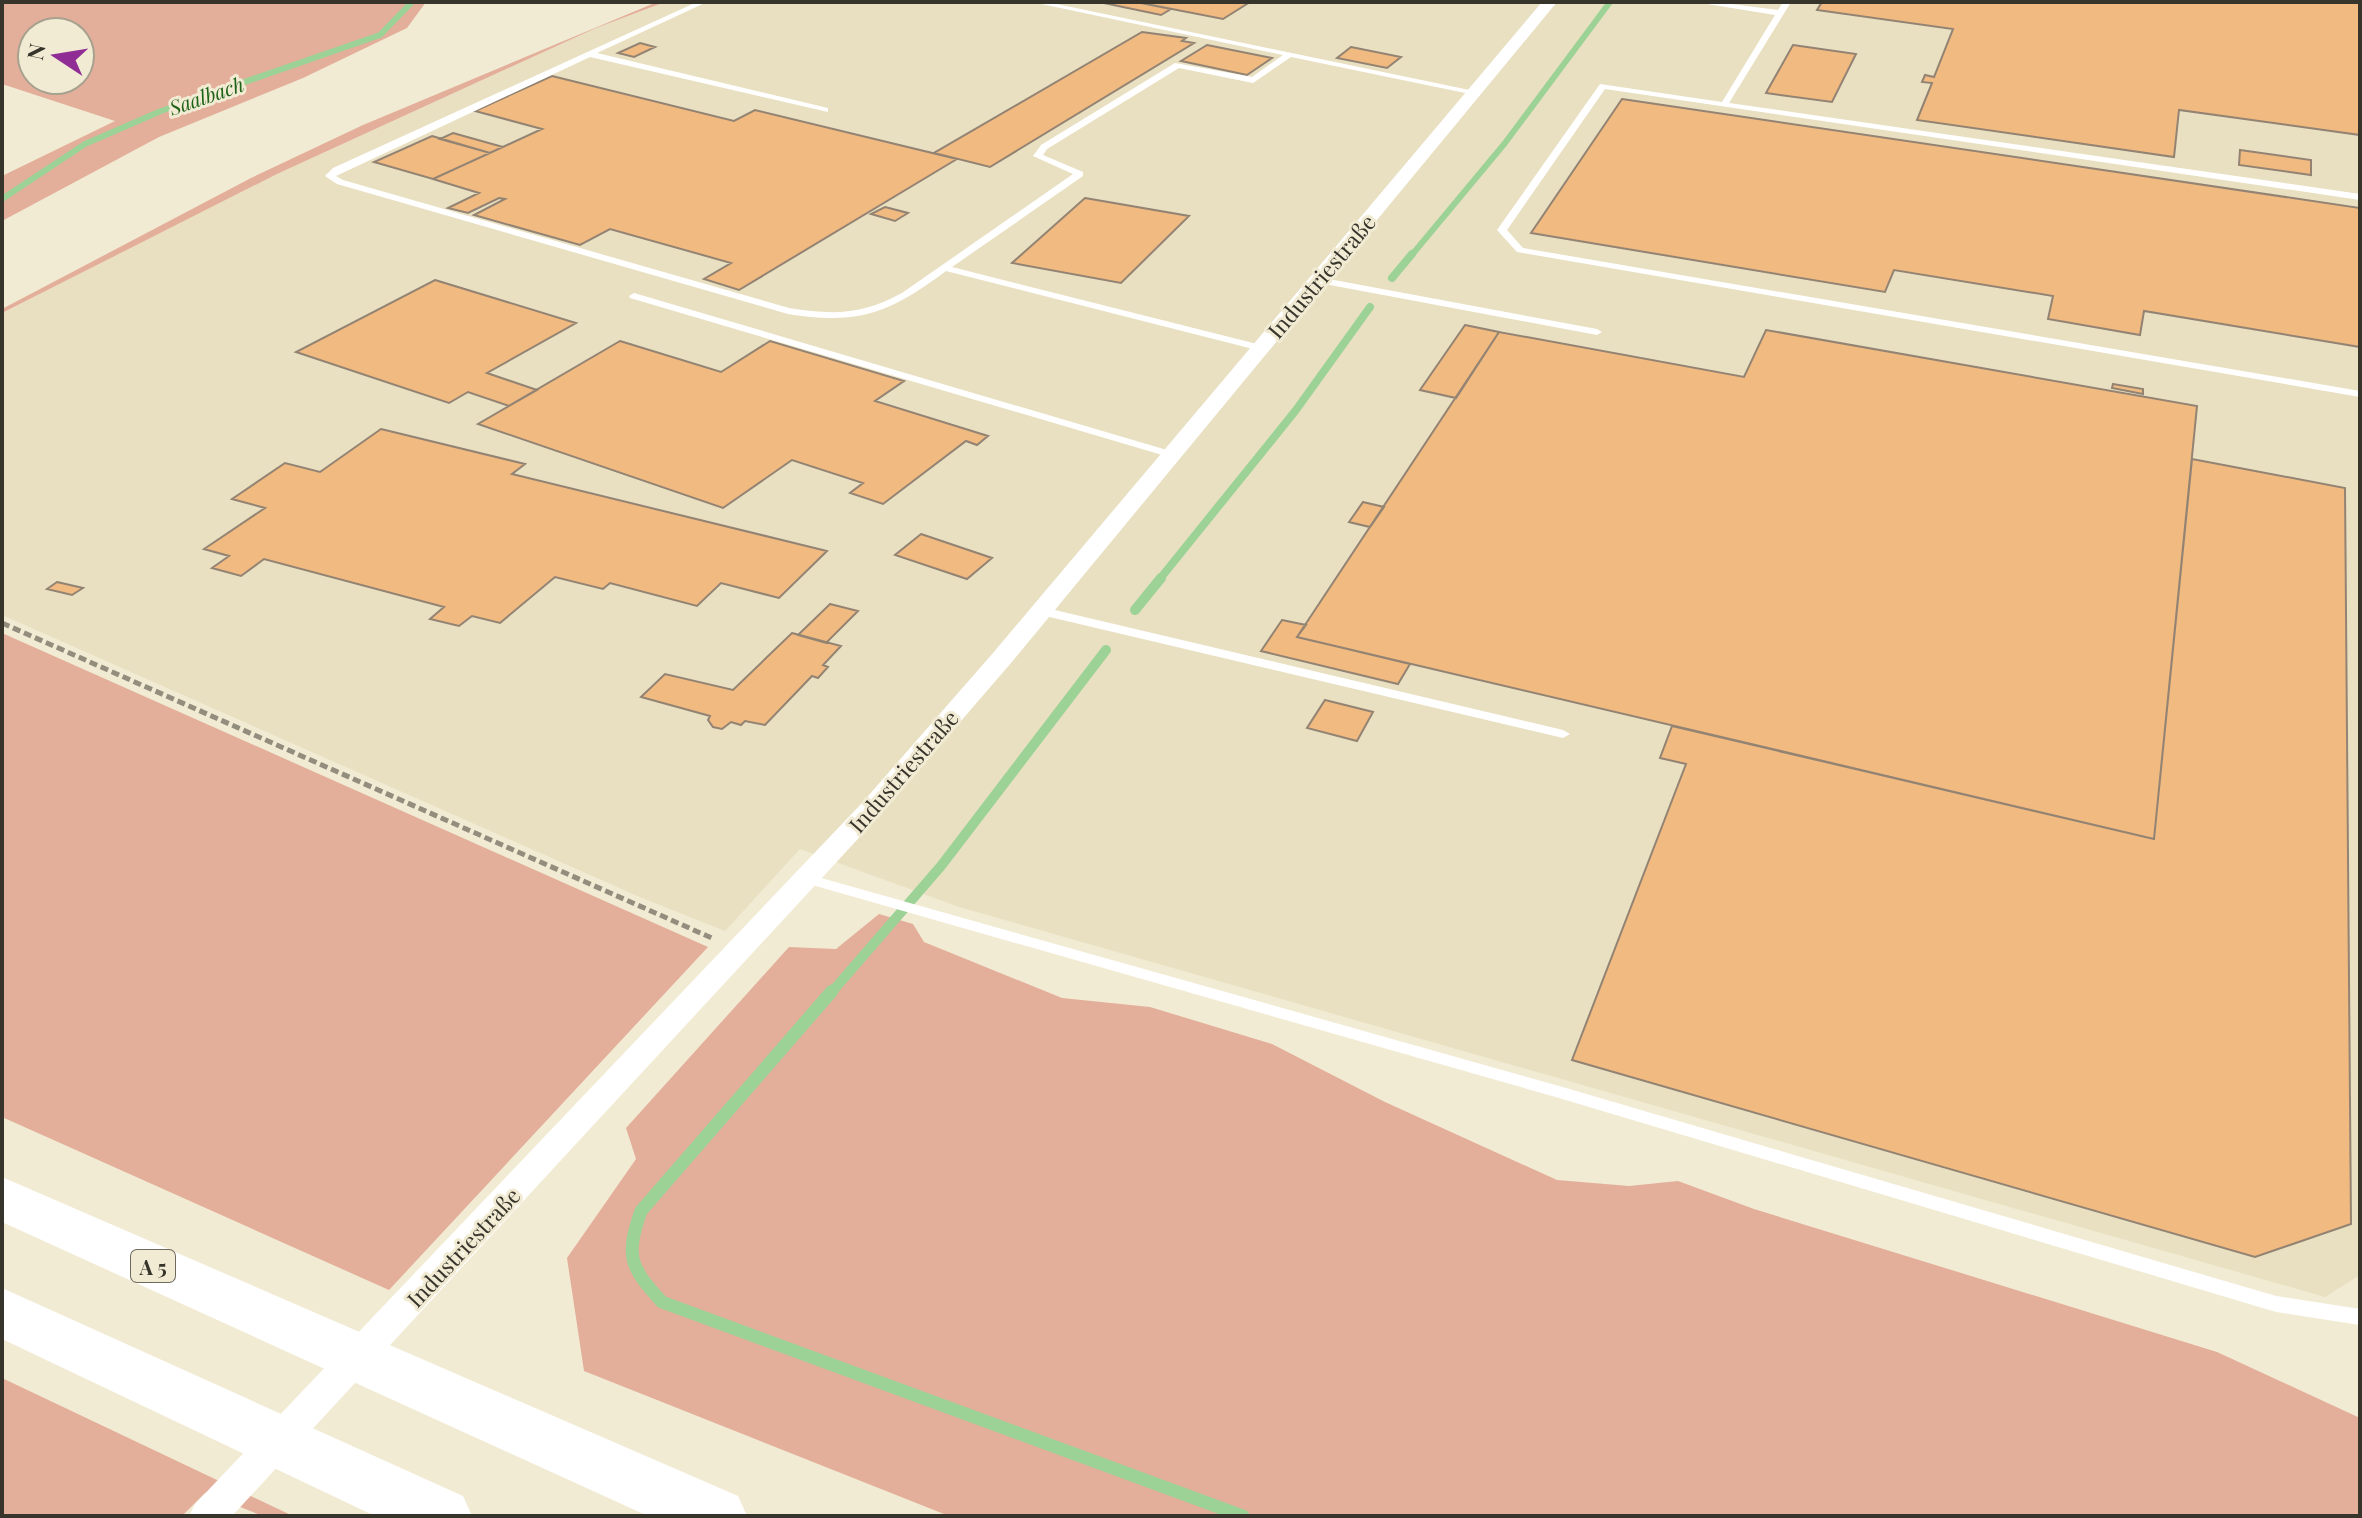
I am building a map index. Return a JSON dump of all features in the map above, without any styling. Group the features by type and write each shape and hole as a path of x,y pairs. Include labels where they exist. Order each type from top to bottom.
{"highway":[{"name":"A 5","path":"2,1198 415,1385 715,1516"},
{"path":"2,1312 440,1516"}],"street":[{"name":"Industriestraße","path":"213,1511 807,879 1042,611 1261,348 1327,282 1475,92 1550,2"}],"lane":[{"path":"703,2 336,170 330,176 340,182 744,298 828,319 862,316 909,294 1080,174 1038,156 1044,147 1178,65 1253,80 1290,54"},
{"path":"1036,2 1475,92"},
{"path":"1699,2 1781,13"},
{"path":"1724,105 1787,2"},
{"path":"589,54 825,110"},
{"path":"2360,197 1603,86 1502,230 1520,250 2360,394"},
{"path":"944,268 1261,348"},
{"path":"1327,282 1597,332"},
{"path":"634,296 1173,455"},
{"path":"1042,611 1563,734"},
{"path":"807,879 1605,1105 2276,1304 2360,1317"}],"path":[{"path":"2,623 741,951"}],"shaded area":[{"path":"2,2 426,2 407,28 303,78 159,137 2,221 2,176 115,121 39,96 96,96 96,16 16,16 16,89 2,84"},
{"path":"657,2 665,2 596,28 277,174 2,313 2,309 251,178 363,125"},
{"path":"665,2 2360,2 2360,1275 2325,1297 959,907 800,849 725,931 642,898 2,615 2,313 277,174 596,28"},
{"path":"2,633 708,947 389,1290 2,1117"},
{"path":"879,914 913,924 924,942 1062,998 1150,1007 1272,1044 1385,1102 1557,1180 1629,1186 1678,1181 1754,1209 2217,1352 2360,1418 2360,1516 949,1516 584,1371 567,1258 636,1159 626,1128 789,947 836,949"},
{"path":"2,1378 293,1516 263,1516 205,1493 182,1516 2,1516"}],"building":[{"path":"1099,2 1136,2 1171,9 1161,15"},
{"path":"1136,2 1250,2 1223,19"},
{"path":"1822,2 2360,2 2360,135 2179,110 2174,157 1917,120 1932,83 1922,82 1925,75 1934,77 1953,29 1817,10"},
{"path":"1142,32 1186,38 1182,41 1194,43 990,167 934,153"},
{"path":"640,43 655,47 634,57 618,53"},
{"path":"1207,45 1272,58 1247,75 1181,61"},
{"path":"1793,45 1856,54 1832,102 1766,93"},
{"path":"1351,47 1401,57 1387,68 1337,58"},
{"path":"552,76 734,121 755,110 957,159 739,290 704,279 731,263 610,229 580,245 474,215 505,199 499,198 468,213 448,208 479,193 433,179 542,129 475,111"},
{"path":"1622,99 2360,208 2360,347 2144,311 2140,335 2048,319 2053,296 1894,270 1885,292 1531,233"},
{"path":"453,133 503,147 490,153 440,139"},
{"path":"432,136 490,153 433,179 374,162"},
{"path":"2240,150 2311,160 2311,175 2239,165"},
{"path":"1085,198 1189,216 1121,283 1012,263"},
{"path":"885,207 908,213 895,221 871,214"},
{"path":"435,280 576,323 487,373 537,390 509,406 468,392 449,403 296,352"},
{"path":"1465,325 1499,332 1456,398 1420,390"},
{"path":"1766,330 2197,406 2154,839 1297,637 1499,332 1744,377"},
{"path":"620,341 721,372 770,341 904,381 875,401 988,436 977,445 966,441 883,504 850,493 863,483 792,460 723,508 478,424"},
{"path":"2113,384 2143,389 2143,394 2112,388"},
{"path":"381,429 525,464 512,474 827,551 779,598 721,583 697,606 610,583 603,589 555,577 500,623 472,616 459,626 430,619 444,607 264,559 241,576 212,568 229,556 204,549 265,508 232,499 285,463 320,472"},
{"path":"2192,459 2345,488 2351,1224 2255,1257 1572,1060 1686,764 1660,758 1672,726 2154,839"},
{"path":"1363,502 1384,507 1370,527 1349,522"},
{"path":"921,534 992,558 967,579 895,555"},
{"path":"57,582 83,588 72,595 47,589"},
{"path":"830,604 858,611 826,643 798,635"},
{"path":"1282,620 1306,625 1297,637 1410,664 1398,684 1261,651"},
{"path":"792,633 841,646 823,665 828,667 818,678 812,676 765,725 745,721 741,725 731,722 722,729 713,727 708,720 710,716 641,697 665,674 733,690"},
{"path":"1325,700 1373,712 1357,741 1307,728"}],"waterway":[{"name":"Saalbach","path":"2,199 85,144 161,111 380,35 412,2"},
{"path":"1411,256 1505,143 1610,2"},
{"path":"1392,278 1412,254"},
{"path":"1159,580 1296,410 1370,307"},
{"path":"1135,610 1161,578"},
{"path":"831,993 941,866 1106,650"},
{"path":"832,991 641,1211 632,1251 643,1279 662,1302 1243,1516"}]}
